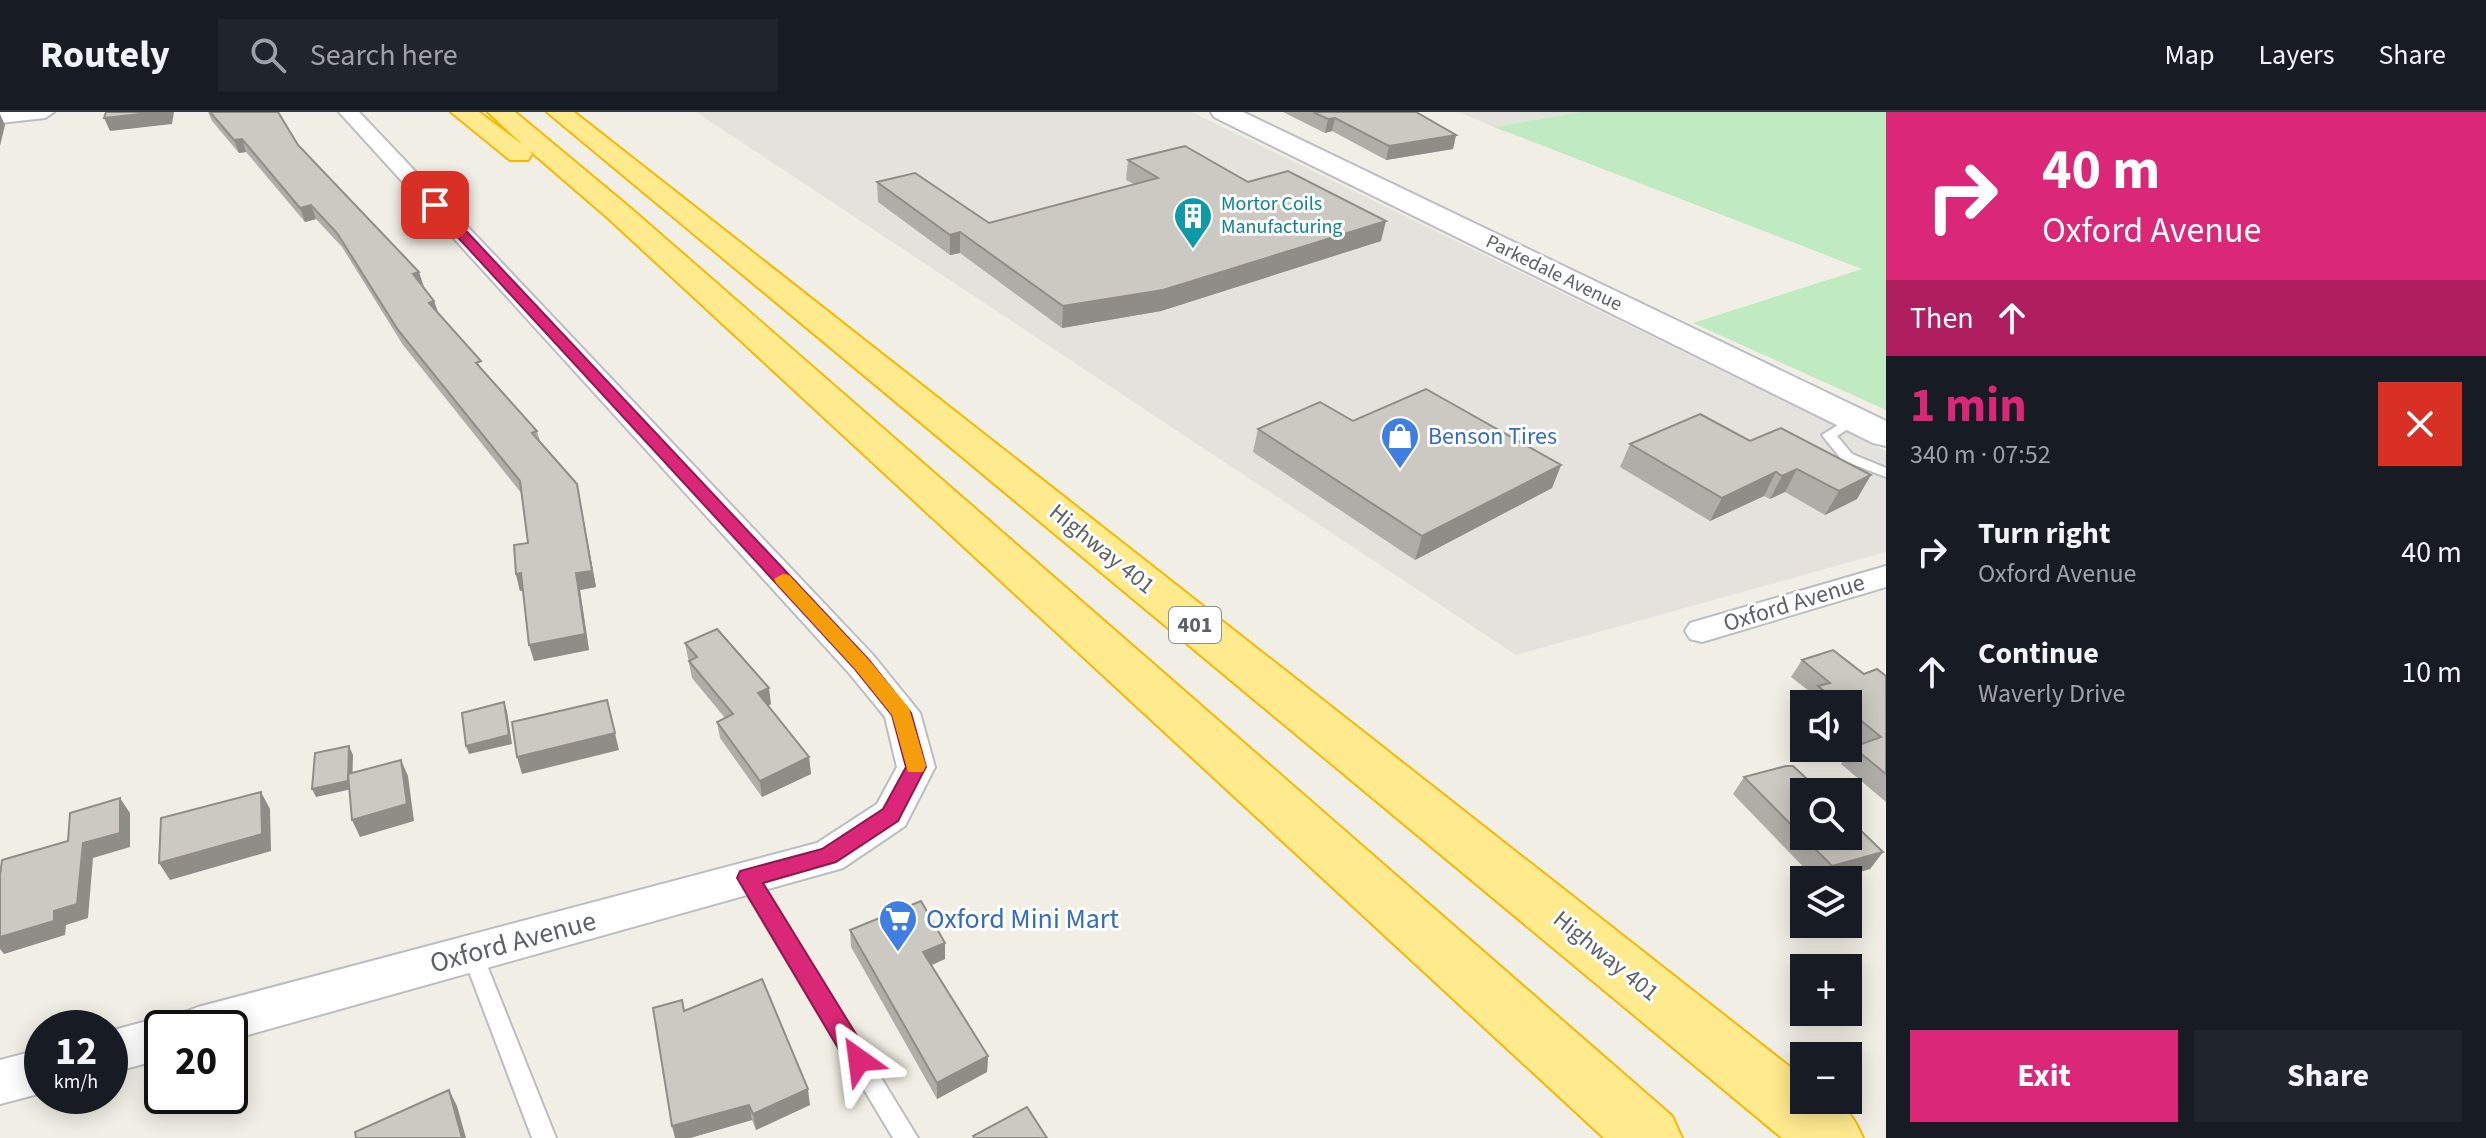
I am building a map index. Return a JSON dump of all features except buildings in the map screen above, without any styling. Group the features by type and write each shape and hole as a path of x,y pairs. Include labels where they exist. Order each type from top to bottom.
{"highway":[{"path":"463,112 574,195 618,212"},
{"path":"500,112 618,212 1650,1138"},
{"name":"Highway 401","path":"559,112 1831,1138"},
{"path":"585,112 613,137 619,160"}],"main road":[{"name":"Parkedale Avenue","path":"1223,112 1886,435"}],"street":[{"path":"0,117 45,112"},
{"name":"Oxford Avenue","path":"248,1014 829,856 891,815 916,767 902,713 861,664 348,112"},
{"name":"Oxford Avenue","path":"1702,631 1886,576"},
{"path":"0,1082 24,1076"}],"lane":[{"path":"1854,419 1829,435 1847,457 1886,473"},
{"path":"748,878 906,1138"},
{"path":"472,953 544,1138"}],"shaded area":[{"path":"696,112 1192,112 1886,451 1886,552 1516,655"},
{"path":"1459,112 1580,112 1494,127"}],"green space":[{"path":"1580,112 1886,112 1886,410 1693,323 1862,269 1494,127"}],"slow traffic":[{"path":"783,579 902,713 916,766"}],"place":[{"name":"Mortor Coils Manufacturing","path":"1193,250"},
{"name":"Benson Tires","path":"1400,470"},
{"name":"Oxford Mini Mart","path":"898,953"}],"route":[{"path":"435,205 861,664 902,713 916,767 891,815 829,856 748,878 859,1060"}]}
